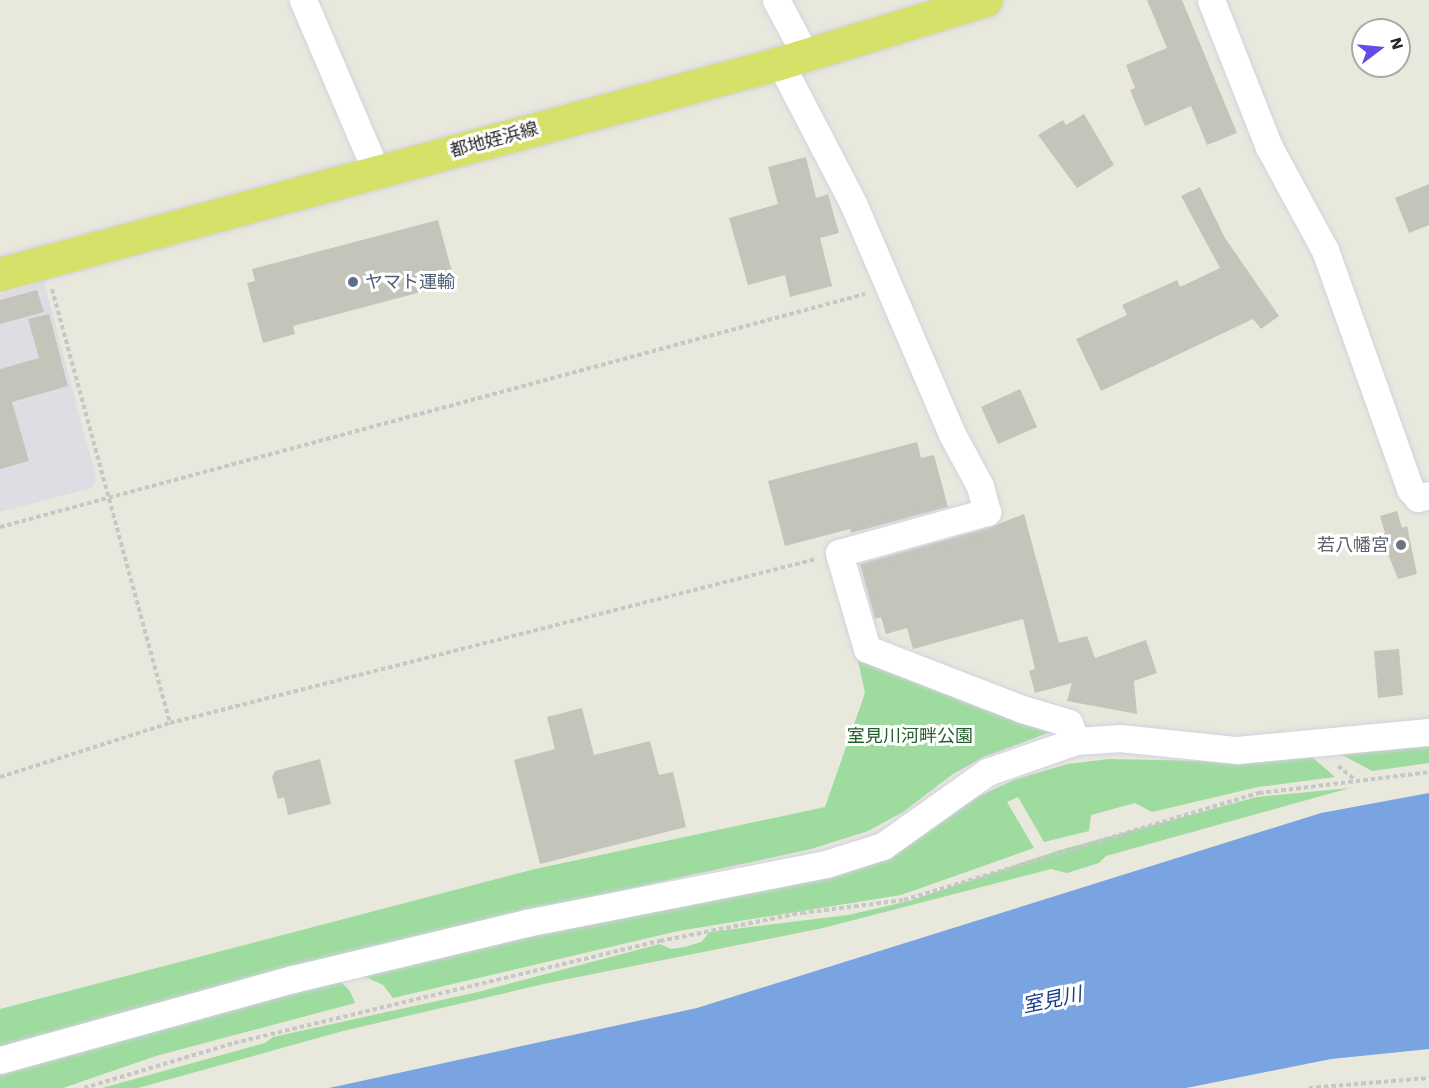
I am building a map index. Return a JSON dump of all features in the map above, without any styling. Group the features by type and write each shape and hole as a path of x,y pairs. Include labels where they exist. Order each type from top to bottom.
{"main road":[{"name":"都地姪浜線","path":"0,274 793,60 970,3"}],"street":[{"path":"303,0 376,171"},
{"path":"776,0 793,60 952,434 980,486 987,512 839,553 867,649 1069,723 1076,741"},
{"path":"1211,0 1269,147 1325,250 1410,489 1418,498 1429,495"},
{"path":"0,1060 293,979 526,923 826,864 883,846 987,772 1076,741 1120,738 1237,750 1429,732"}],"path":[{"path":"44,262 170,723"},
{"path":"0,527 889,287"},
{"path":"0,777 170,723 839,553"},
{"path":"84,1088 234,1043 660,941 802,913 904,900 1259,793 1429,772"},
{"path":"1309,1088 1429,1078"}],"shaded area":[{"path":"44,282 96,478 92,488 0,512 0,295"}],"green space":[{"name":"室見川河畔公園","path":"850,623 862,651 1056,730 984,757 953,774 903,812 868,831 811,849 564,903 0,1048 0,1009 535,869 825,807 865,693"},
{"path":"1429,742 1429,763 1372,771 1335,751"},
{"path":"1312,757 1335,777 1258,787 1152,812 1135,803 1091,815 1089,831 1044,842 1018,797 1007,802 1034,848 901,895 678,931 393,998 383,985 364,976 905,845 975,798 1016,779 1068,764 1109,759 1258,762"},
{"path":"1350,788 1106,856 1099,863 1067,873 1051,869 823,928 548,983 343,1031 138,1088 102,1088 265,1043 273,1037 478,992 660,944 671,949 685,947 701,942 710,932 848,915 909,901 1060,850 1257,797"},
{"path":"337,978 350,991 355,1003 156,1056 63,1088 0,1088 0,1071"}],"water":[{"name":"室見川","path":"1429,793 1429,1049 1331,1059 1186,1088 329,1088 697,1008 1321,813"}],"building":[{"path":"1147,0 1182,0 1237,133 1207,145 1191,106 1145,126 1130,90 1135,88 1126,65 1167,48"},
{"path":"1084,114 1114,165 1077,188 1038,135 1063,120 1066,125"},
{"path":"806,157 816,198 828,194 839,233 820,238 832,286 790,297 785,275 748,285 729,218 778,204 768,167"},
{"path":"1429,184 1429,225 1409,233 1395,198"},
{"path":"1200,187 1225,238 1279,316 1261,329 1253,319 1101,391 1076,339 1127,315 1122,305 1177,280 1180,287 1220,268 1181,196"},
{"name":"ヤマト運輸","path":"438,220 455,283 293,326 295,334 263,343 247,283 255,281 252,269"},
{"path":"37,290 44,312 0,324 0,300"},
{"path":"49,314 68,386 12,402 29,461 0,469 0,369 39,358 28,319"},
{"path":"1020,389 1037,427 998,444 981,407"},
{"path":"917,442 921,458 934,455 948,507 851,533 850,529 785,546 768,481"},
{"path":"1397,511 1402,528 1407,526 1417,574 1398,579 1380,534 1385,533 1380,516"},
{"path":"1024,514 1059,643 1087,636 1095,658 1146,640 1157,673 1134,681 1137,714 1067,701 1072,683 1035,693 1029,671 1035,669 1023,619 913,649 907,628 886,634 881,617 875,619 860,564 991,527"},
{"path":"1399,649 1403,695 1378,698 1374,651"},
{"path":"582,708 594,755 650,741 659,775 673,772 686,827 540,864 514,760 555,749 547,717"},
{"path":"320,759 331,804 288,815 284,797 278,799 272,777 275,771"}],"place":[{"name":"ヤマト運輸","path":"353,282"},
{"name":"若八幡宮","path":"1401,545"}]}
